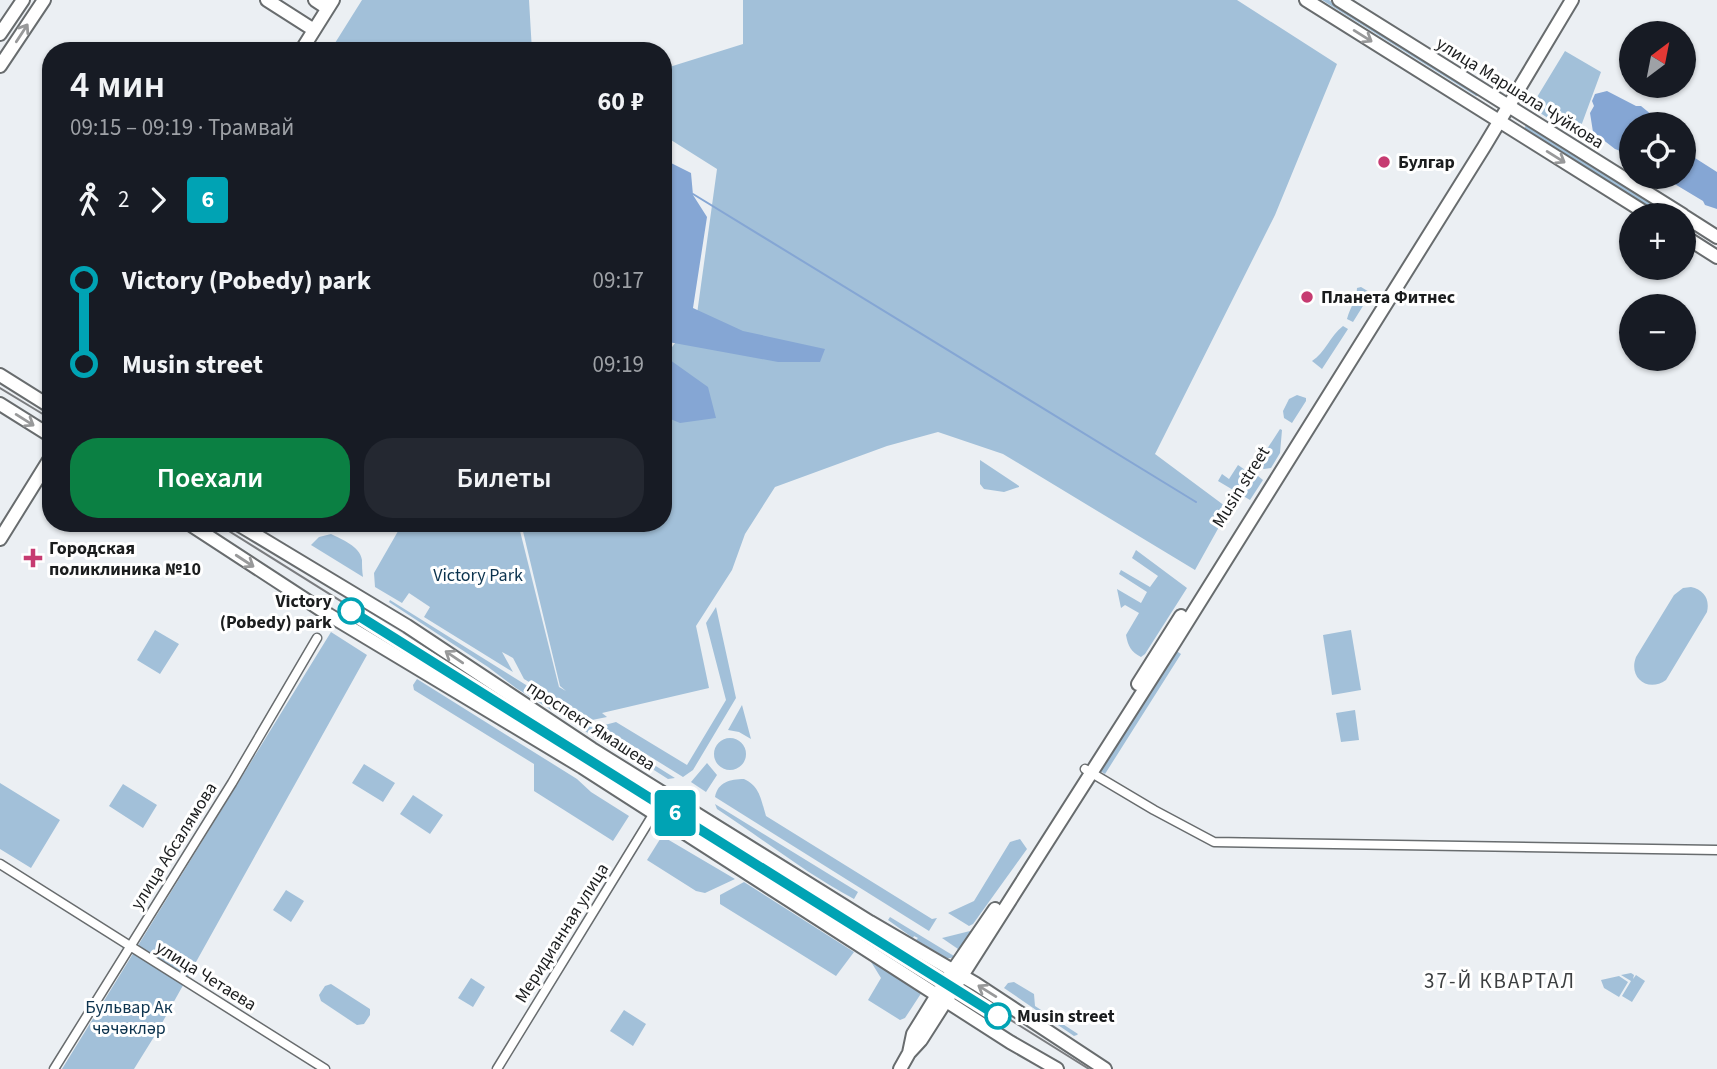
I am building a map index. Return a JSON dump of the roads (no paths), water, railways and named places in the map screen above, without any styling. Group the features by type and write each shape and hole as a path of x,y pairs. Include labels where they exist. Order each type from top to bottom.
{"main road":[{"path":"0,34 24,0 29,6 42,3"},
{"path":"267,0 314,30"},
{"path":"307,42 330,4 316,0"},
{"name":"улица Маршала Чуйкова","path":"1306,0 1630,203"},
{"name":"улица Маршала Чуйкова","path":"1339,0 1664,203"},
{"name":"Musin street","path":"900,1069 909,1053 912,1036 942,997 1088,770 1478,144 1498,121 1572,0"},
{"path":"0,66 42,3"},
{"path":"1518,134 1522,123 1529,119"},
{"name":"улица Маршала Чуйкова","path":"1696,224 1717,238"},
{"path":"1696,244 1713,255 1717,238"},
{"path":"0,375 42,401"},
{"path":"0,404 42,430"},
{"path":"0,525 42,460"},
{"path":"0,540 42,472"},
{"path":"202,532 329,615 559,753 1010,1042 1057,1069"},
{"name":"проспект Ямашева","path":"251,532 407,626 592,749 1040,1025 1105,1069"}],"street":[{"name":"улица Абсалямова","path":"54,1069 232,783 317,638"},
{"path":"1088,770 1214,842 1717,850"},
{"name":"Меридианная улица","path":"497,1069 654,813"},
{"name":"улица Четаева","path":"0,864 325,1069"}],"waterway":[{"path":"693,194 1196,502"}],"tram line":[{"path":"0,388 42,414"},
{"path":"230,532 1089,1069"},
{"name":"6","path":"351,611 998,1016"}],"place":[{"name":"Булгар","path":"1384,162"},
{"name":"Планета Фитнес","path":"1307,297"},
{"name":"Городская поликлиника №10","path":"33,558"},
{"name":"Victory (Pobedy) park","path":"351,611"},
{"name":"Musin street","path":"998,1016"}],"district":[{"name":"37-Й КВАРТАЛ","path":"1500,981"}],"park label":[{"name":"Victory Park","path":"478,575"},
{"name":"Бульвар Ак чәчәкләр","path":"129,1017"}]}
